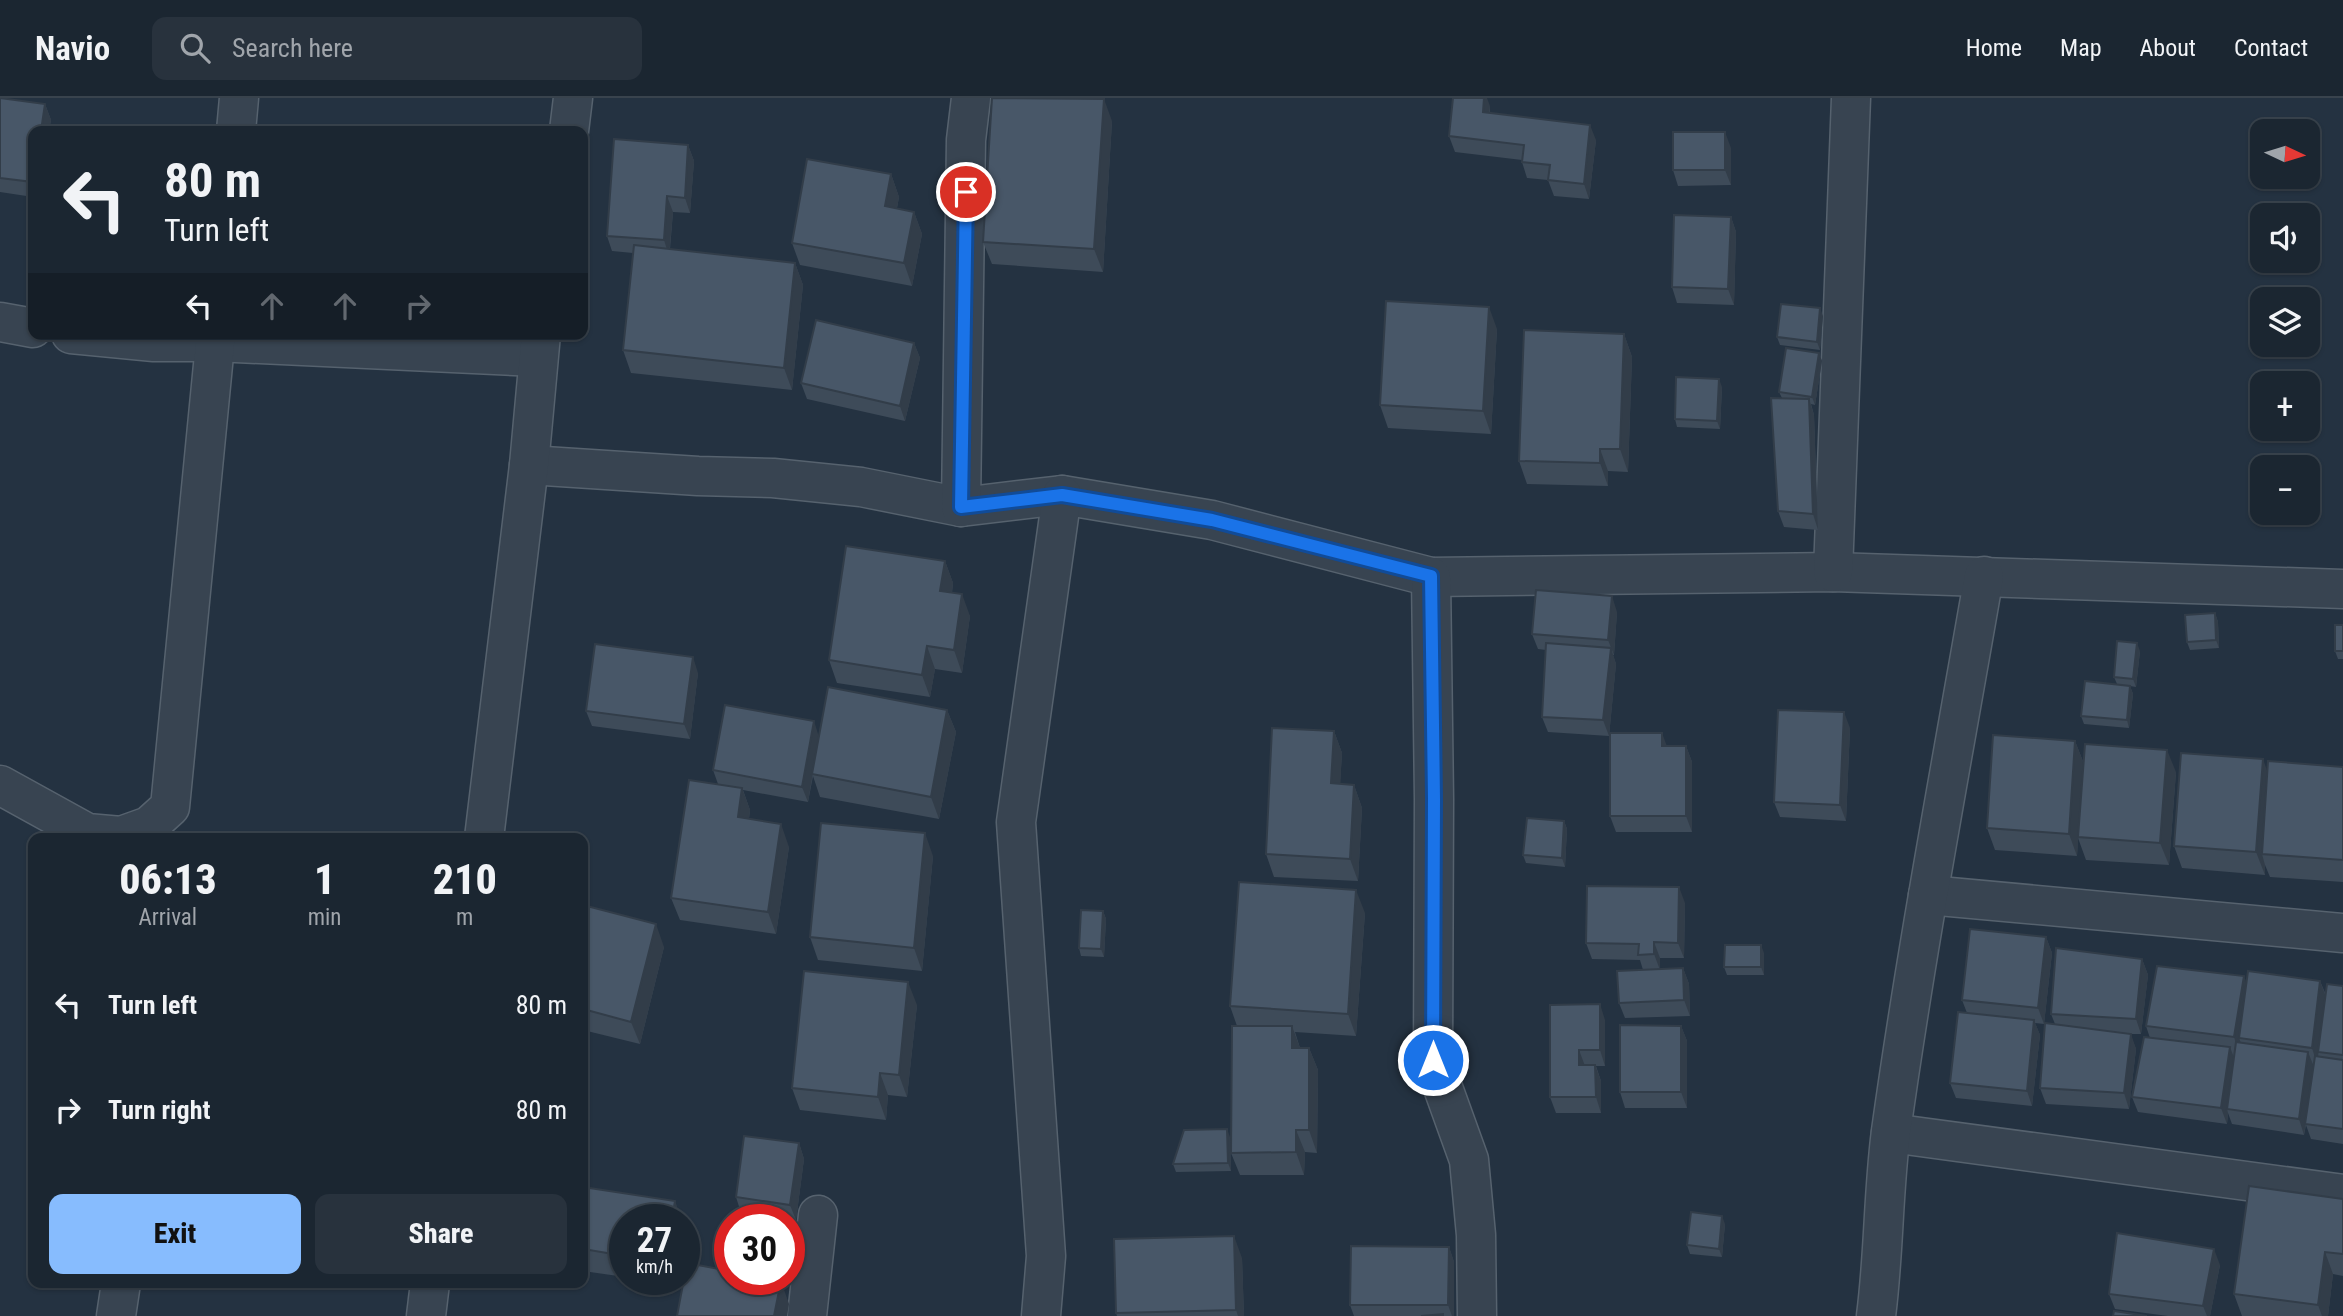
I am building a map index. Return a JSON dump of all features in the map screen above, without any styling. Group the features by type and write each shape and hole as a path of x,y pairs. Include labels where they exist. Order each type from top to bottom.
{"street":[{"path":"236,126 239,98"},
{"path":"570,126 573,98"},
{"path":"961,507 966,140 971,98"},
{"path":"1833,572 1851,98"},
{"path":"0,322 28,327"},
{"path":"133,340 184,340"},
{"path":"151,832 170,807 215,340"},
{"path":"296,340 539,346 529,465 485,833"},
{"path":"529,465 861,487 961,507 1062,495 1212,520 1431,576 1833,572 2343,589"},
{"path":"1041,1316 1046,1256 1016,822 1062,495"},
{"path":"1431,576 1433,1060 1469,1160 1476,1235 1476,1316"},
{"path":"1876,1316 1891,1133 1928,895 1984,576"},
{"path":"0,785 87,833"},
{"path":"1928,895 2343,933"},
{"path":"1891,1133 2343,1194"},
{"path":"807,1316 818,1215"},
{"path":"116,1316 120,1288"},
{"path":"426,1316 429,1288"}],"building":[{"path":"0,98 45,104 42,126 28,126 28,181 0,178"},
{"path":"992,98 1104,99 1094,249 983,242"},
{"path":"1453,98 1484,98 1483,112 1590,125 1584,184 1548,180 1550,165 1522,162 1524,145 1449,136"},
{"path":"1673,132 1725,132 1725,170 1673,170"},
{"path":"614,139 688,145 685,198 667,196 664,240 607,236"},
{"path":"807,159 891,174 885,206 914,212 904,263 792,243"},
{"path":"1674,215 1731,217 1728,289 1672,287"},
{"path":"634,245 795,263 784,368 623,350"},
{"path":"1386,301 1489,307 1483,411 1380,405"},
{"path":"1781,304 1820,308 1817,342 1777,337"},
{"path":"816,320 914,343 900,406 801,383"},
{"path":"1524,330 1624,334 1620,449 1600,449 1600,463 1519,461"},
{"path":"1786,348 1819,353 1812,397 1779,392"},
{"path":"1676,377 1719,379 1717,421 1675,419"},
{"path":"1771,398 1809,399 1813,514 1778,511"},
{"path":"846,546 945,561 940,591 962,594 954,650 927,646 922,675 829,660"},
{"path":"1536,590 1612,596 1608,640 1532,634"},
{"path":"2215,613 2216,640 2187,642 2185,615"},
{"path":"2335,625 2343,625 2343,651 2335,651"},
{"path":"2117,641 2137,643 2133,679 2114,677"},
{"path":"1546,643 1611,648 1603,720 1542,717"},
{"path":"595,644 693,657 684,724 586,711"},
{"path":"2085,681 2130,686 2127,720 2081,716"},
{"path":"828,687 947,710 931,797 812,774"},
{"path":"725,705 814,721 802,787 713,770"},
{"path":"1778,710 1844,712 1840,805 1774,802"},
{"path":"1272,728 1334,731 1331,783 1354,785 1350,859 1266,854"},
{"path":"1610,733 1662,733 1662,746 1686,746 1686,816 1610,816"},
{"path":"1993,735 2075,741 2069,834 1987,828"},
{"path":"2085,744 2167,750 2160,843 2078,837"},
{"path":"2181,753 2263,759 2256,852 2174,846"},
{"path":"2268,761 2343,767 2343,860 2262,854"},
{"path":"689,780 742,788 738,817 781,824 768,912 671,898"},
{"path":"1527,818 1564,821 1562,858 1523,855"},
{"path":"821,823 925,833 914,948 810,937"},
{"path":"1239,882 1356,890 1348,1014 1230,1006"},
{"path":"1587,886 1679,887 1678,943 1654,942 1654,954 1638,955 1639,944 1586,943"},
{"path":"588,906 656,924 631,1022 588,1010"},
{"path":"1081,910 1103,911 1101,949 1079,948"},
{"path":"1970,929 2046,937 2038,1008 1962,1000"},
{"path":"1725,945 1761,945 1761,967 1724,967"},
{"path":"2056,948 2142,959 2136,1019 2051,1014"},
{"path":"2157,966 2244,976 2234,1037 2146,1026"},
{"path":"1683,968 1684,1000 1619,1003 1617,971"},
{"path":"804,971 908,982 899,1075 880,1073 878,1097 792,1088"},
{"path":"2248,971 2320,981 2312,1048 2239,1038"},
{"path":"2327,984 2343,986 2343,1055 2318,1052"},
{"path":"1600,1004 1600,1050 1579,1050 1579,1065 1595,1065 1596,1097 1550,1097 1550,1005"},
{"path":"1958,1012 2034,1020 2027,1091 1950,1083"},
{"path":"2045,1023 2131,1034 2124,1093 2040,1088"},
{"path":"1620,1025 1681,1026 1681,1092 1620,1092"},
{"path":"1232,1026 1292,1026 1292,1048 1309,1048 1309,1130 1296,1130 1296,1152 1231,1153"},
{"path":"2144,1037 2230,1047 2221,1108 2132,1097"},
{"path":"2236,1042 2308,1052 2299,1119 2227,1109"},
{"path":"2315,1056 2343,1060 2343,1129 2305,1124"},
{"path":"1227,1129 1228,1163 1173,1164 1184,1130"},
{"path":"744,1136 799,1143 790,1204 736,1197"},
{"path":"2249,1186 2343,1199 2343,1254 2325,1252 2318,1305 2234,1294"},
{"path":"588,1188 675,1201 675,1204 609,1204 609,1253 588,1250"},
{"path":"1691,1212 1722,1216 1719,1249 1687,1245"},
{"path":"2117,1233 2214,1249 2203,1306 2109,1294"},
{"path":"1234,1236 1236,1310 1116,1313 1114,1239"},
{"path":"1351,1246 1449,1247 1448,1305 1350,1305"},
{"path":"700,1265 714,1268 714,1295 778,1295 774,1316 677,1316 681,1295 700,1295"},
{"path":"2114,1311 2147,1316 2113,1316"}],"route":[{"path":"966,192 961,507 1062,495 1212,520 1431,576 1433,1060"}]}
